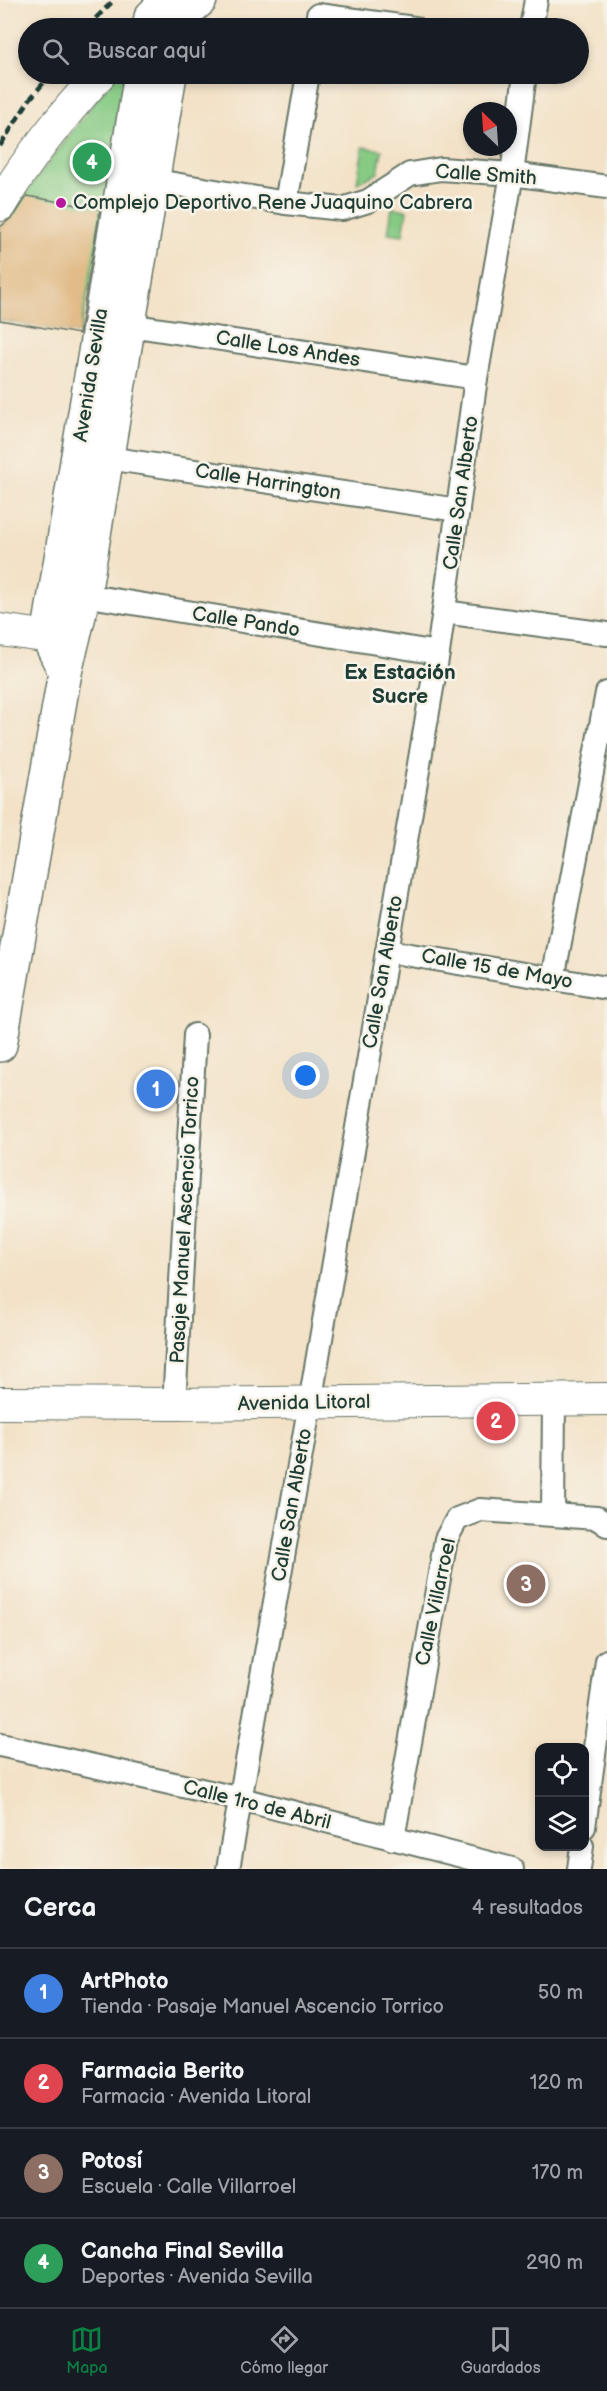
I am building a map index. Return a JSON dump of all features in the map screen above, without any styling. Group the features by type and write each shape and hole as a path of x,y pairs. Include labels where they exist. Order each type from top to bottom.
{"main road":[{"path":"179,18 201,0"},
{"path":"0,205 14,181 64,114 91,84"},
{"name":"Avenida Sevilla","path":"0,1045 65,672 61,639 138,178 141,84"},
{"name":"Avenida Sevilla","path":"138,178 167,84"},
{"path":"0,630 61,639"},
{"name":"Avenida Litoral","path":"0,1403 310,1403 607,1398"}],"street":[{"path":"533,18 536,0"},
{"path":"318,14 345,18"},
{"path":"286,203 306,84"},
{"name":"Calle San Alberto","path":"228,1869 438,653 476,378 512,174 524,84"},
{"name":"Calle Smith","path":"138,178 286,203 342,209 368,201 410,174 441,169 512,174 607,187"},
{"name":"Calle Los Andes","path":"115,323 476,378"},
{"name":"Calle Harrington","path":"93,456 458,510"},
{"name":"Calle Pando","path":"70,593 438,653"},
{"path":"444,612 607,634"},
{"path":"553,979 607,693"},
{"name":"Calle 15 de Mayo","path":"387,951 607,988"},
{"name":"Pasaje Manuel Ascencio Torrico","path":"174,1404 195,1035"},
{"path":"553,1514 554,1400"},
{"name":"Calle Villarroel","path":"393,1839 446,1539 457,1519 480,1510 597,1518 607,1525"},
{"path":"589,1797 607,1661"},
{"name":"Calle 1ro de Abril","path":"0,1745 241,1799 512,1869"},
{"path":"579,1869 581,1851"}],"green space":[{"name":"Complejo Deportivo Rene Juaquino Cabrera","path":"108,84 124,84 104,210 80,334 0,320 0,227"},
{"path":"363,147 382,150 378,173 357,183"},
{"path":"392,208 407,210 403,235 388,233"}],"building":[{"name":"Complejo Deportivo Rene Juaquino Cabrera","path":"27,196 100,209 79,334 0,320 0,227 15,215"}],"railway":[{"path":"96,18 114,0"},
{"path":"0,146 30,99 43,84"}],"place":[{"name":"Cancha Final Sevilla","path":"92,162"},
{"name":"Complejo Deportivo Rene Juaquino Cabrera","path":"61,203"},
{"name":"ArtPhoto","path":"156,1089"},
{"name":"Farmacia Berito","path":"496,1421"},
{"name":"Potosí","path":"526,1584"}],"district":[{"name":"Ex Estación Sucre","path":"400,684"}]}
